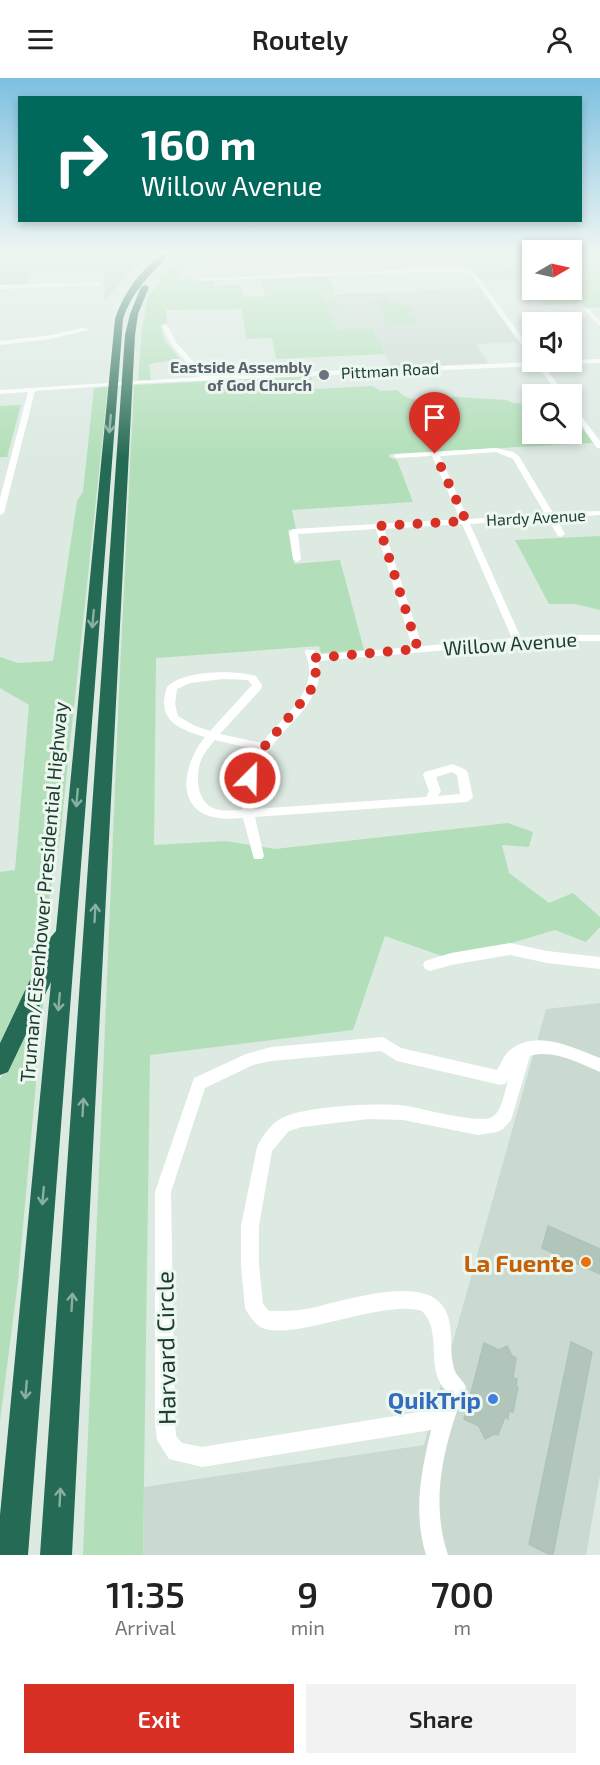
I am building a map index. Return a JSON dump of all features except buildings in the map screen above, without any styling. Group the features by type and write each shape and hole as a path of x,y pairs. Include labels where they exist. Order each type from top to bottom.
{"highway":[{"name":"Truman/Eisenhower Presidential Highway","path":"12,1555 119,320"},
{"path":"56,1555 130,335 133,320"},
{"path":"0,1065 26,1017 66,923"}],"street":[{"path":"506,320 522,341"},
{"path":"165,326 173,343 205,379"},
{"path":"0,343 51,337 86,329"},
{"name":"Pittman Road","path":"582,361 600,361"},
{"name":"Pittman Road","path":"0,392 148,381 522,363"},
{"path":"0,513 1,502 32,390"},
{"path":"582,421 600,446"},
{"path":"397,456 496,450 506,452 516,458 561,534"},
{"path":"435,454 518,641"},
{"name":"Hardy Avenue","path":"297,559 293,532 600,513"},
{"path":"379,526 418,649"},
{"name":"Willow Avenue","path":"264,747 310,692 316,675 311,654 600,638"},
{"path":"258,856 248,813 250,778 264,747 215,735 181,724 173,718 170,711 170,692 175,684 186,680 240,675 256,681 256,689 215,735 201,748 196,758 192,779 196,801 205,810 228,815 248,813 380,805 431,799"},
{"path":"430,965 510,949 546,957 600,963"},
{"name":"Harvard Circle","path":"444,1418 202,1457 176,1452 166,1440 163,1192 199,1083 251,1059 261,1056 383,1044 397,1054 501,1078 511,1059 525,1049"},
{"path":"437,1555 430,1538 430,1475 444,1418 456,1387 447,1377 445,1369 441,1322 433,1307 421,1299 396,1300 293,1320 265,1320 254,1308 250,1265 250,1226 265,1147 284,1125 302,1119 369,1112 403,1113 478,1128 497,1124 505,1115 525,1049 541,1046 553,1047 600,1065"}],"shaded area":[{"path":"333,320 503,320 518,342 476,344 488,363 392,368 372,328 337,330"},
{"path":"600,1003 600,1475 586,1555 143,1555 144,1487 424,1445 546,1009"}],"green space":[{"path":"144,320 167,320 167,323 160,325 165,341 180,359 149,364 151,380 138,380"},
{"path":"243,320 333,320 337,330 372,328 385,354 276,359 272,338 246,339"},
{"path":"384,320 417,320 419,324 387,325"},
{"path":"311,376 315,389 373,386 380,391 397,390 406,397 418,400 429,400 441,396 507,400 522,403 522,444 575,444 390,454 389,457 397,460 413,502 292,510 296,529 288,530 294,564 340,560 364,650 321,653 319,646 156,658 154,845 226,841 275,849 508,823 533,832 529,847 502,845 509,873 549,903 573,893 600,917 600,927 586,942 555,930 495,948 442,956 385,936 353,1030 150,1055 143,1555 83,1555 119,691 134,385"},
{"path":"108,387 60,838 44,928 32,976 0,1042 0,872 15,870 29,705 0,688 0,657 18,663 53,661 77,501 83,492 94,388"},
{"path":"21,405 7,457 0,457 0,406"},
{"path":"582,428 593,443 582,444"},
{"path":"600,536 600,610 575,604 549,604 515,540"},
{"path":"44,995 18,1281 0,1421 0,1079 29,1030"}],"place":[{"name":"Eastside Assembly of God Church","path":"324,375"},
{"name":"La Fuente","path":"586,1262"},
{"name":"QuikTrip","path":"493,1399"}],"route":[{"path":"250,778 264,747 310,692 316,675 313,658 418,649 379,526 466,521 435,454"}]}
